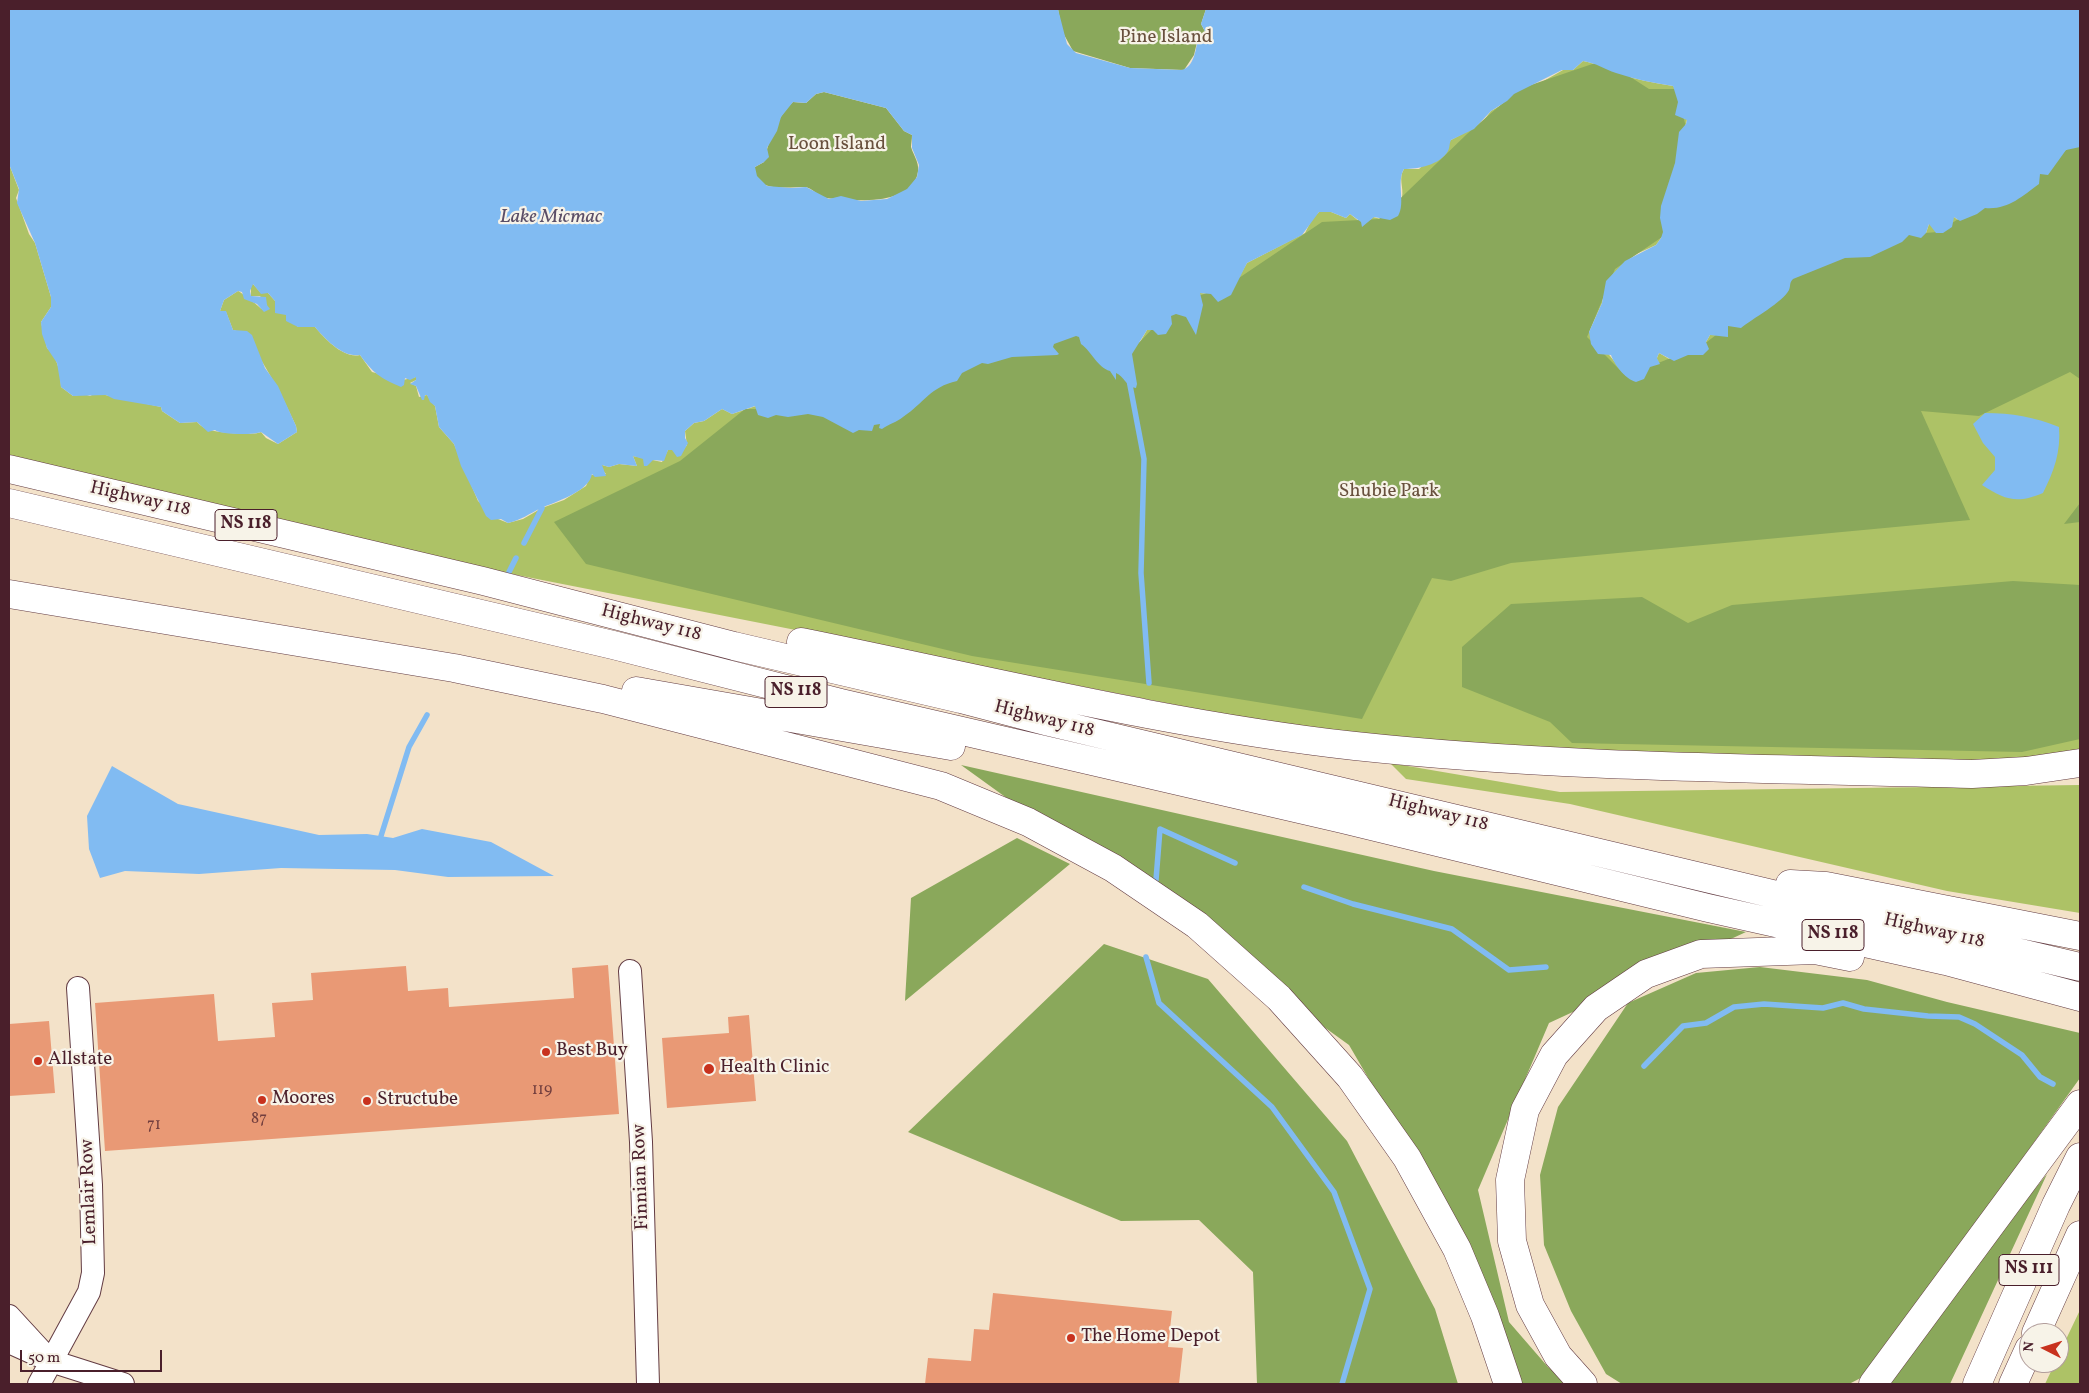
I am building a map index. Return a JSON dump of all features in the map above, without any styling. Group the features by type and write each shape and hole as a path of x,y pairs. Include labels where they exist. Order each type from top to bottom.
{"highway":[{"name":"Highway 118","path":"9,469 483,580 724,643 961,699 1049,722 2080,967"},
{"name":"Highway 118","path":"9,503 614,645 841,703 1584,877 1708,908 1946,961 2080,998"},
{"path":"483,580 623,603 746,631 1150,714 1353,746 1538,761 1972,774 2026,771 2080,763"},
{"path":"9,594 454,668 603,699 941,786 1028,822 1113,868 1204,932 1279,998 1350,1077 1407,1158 1457,1250 1485,1316 1508,1384"},
{"path":"454,668 605,686 912,739 1341,831 1458,861 1584,877"},
{"path":"1713,880 1826,886 2080,936"},
{"path":"1583,1384 1558,1356 1530,1305 1512,1241 1510,1180 1525,1110 1554,1056 1596,1008 1646,974 1701,954 1815,950 2080,998"},
{"path":"1873,1384 1892,1362 1951,1276 2080,1104"},
{"name":"NS 111","path":"1977,1384 2056,1205 2080,1156"},
{"name":"NS 111","path":"2040,1323 2080,1235"},
{"path":"2013,1384 2019,1371"}],"street":[{"name":"Finnian Row","path":"630,971 641,1142 644,1384"},
{"name":"Lemlair Row","path":"40,1384 89,1292 93,1273 91,1186 78,988"},
{"path":"9,1316 51,1361"},
{"path":"9,1342 51,1361 123,1384"}],"green space":[{"name":"Pine Island","path":"1058,9 1206,9 1201,24 1208,37 1206,40 1198,38 1194,55 1184,70 1130,68 1073,51 1062,31"},
{"name":"Shubie Park","path":"1604,60 1649,89 1676,89 1691,146 1675,164 1665,235 1615,269 1587,337 1626,376 1703,345 1799,271 1887,236 1938,232 2080,141 2080,379 2070,372 1979,416 1921,411 1970,520 1511,563 1451,581 1432,578 1362,719 972,656 586,564 554,522 680,461 745,409 875,410 1014,310 1134,348 1175,305 1230,284 1322,222 1379,219 1467,134 1519,89"},
{"name":"Shubie Park","path":"1583,61 1630,77 1673,86 1675,88 1677,117 1687,119 1686,124 1679,132 1675,163 1666,198 1661,238 1656,245 1634,255 1606,281 1602,303 1589,332 1628,378 1657,358 1659,353 1671,360 1706,342 1710,335 1926,233 1929,224 1954,217 1959,221 2066,150 2080,147 2080,760 2078,762 1455,760 182,509 9,472 9,164 19,190 16,198 29,234 35,243 51,297 51,307 41,322 47,348 54,355 60,372 61,387 73,396 84,394 90,396 96,393 161,407 162,411 180,423 197,422 207,429 222,432 250,434 261,432 266,438 278,444 297,432 296,426 272,378 244,333 233,330 226,312 220,311 224,300 238,291 264,311 267,305 260,296 251,296 251,284 253,284 261,293 268,293 298,327 315,327 329,342 341,351 360,355 372,372 403,380 416,377 416,380 410,383 416,386 419,397 427,395 435,406 439,427 454,444 478,501 498,519 508,523 523,519 542,508 564,500 586,486 591,475 606,474 602,470 602,465 609,467 619,464 637,466 633,456 662,462 668,450 683,450 687,445 685,431 694,423 704,421 722,409 732,414 756,406 757,410 1140,342 1147,330 1153,330 1200,293 1211,294 1235,284 1247,263 1305,233 1312,219 1319,212 1331,212 1346,218 1350,214 1365,226 1373,217 1385,220 1395,210 1401,200 1401,176 1404,169 1419,169 1451,140 1481,124 1491,111 1563,70 1573,70"},
{"name":"Loon Island","path":"824,92 886,108 904,131 912,135 911,147 917,161 918,172 912,186 903,193 891,197 850,200 824,198 807,187 772,187 759,181 755,175 755,167 764,162 778,121 788,107 793,102 806,103 816,94"},
{"path":"2080,503 2080,522 2064,524"},
{"path":"2013,581 2080,585 2080,739 2022,752 1572,743 1550,722 1462,687 1462,647 1511,604 1642,597 1688,623 1732,605"},
{"path":"1390,763 1560,792 2080,785 2080,913 1947,891 1570,804 1406,779"},
{"path":"961,765 1434,871 1746,932 1549,1023 1478,1190 1509,1322 1548,1367 1570,1384 1519,1384 1478,1266 1349,1045"},
{"path":"1017,838 1070,864 905,1001 911,898"},
{"path":"1104,944 1208,979 1347,1141 1435,1309 1458,1384 1257,1384 1253,1272 1199,1220 1121,1221 908,1132"},
{"path":"1760,967 1867,980 1947,1002 2080,1033 2080,1078 2017,1166 1880,1368 1849,1384 1622,1384 1606,1374 1571,1311 1544,1245 1540,1175 1558,1107 1628,1003 1696,973"},
{"path":"2047,1174 1950,1384 1886,1384 1994,1239"},
{"path":"2080,1310 2080,1384 2045,1384 2050,1373 2069,1373 2069,1333"}],"water":[{"name":"Lake Micmac","path":"9,9 1058,9 1067,44 1076,53 1130,68 1181,70 1185,69 1192,62 1200,35 1206,40 1208,37 1201,24 1206,9 2080,9 2080,147 2066,150 2048,175 2040,174 2039,184 2007,205 1985,208 1977,214 1960,221 1954,217 1952,227 1943,233 1936,233 1929,224 1926,233 1921,238 1909,235 1902,242 1870,257 1845,258 1793,279 1786,295 1774,305 1741,328 1728,326 1728,337 1710,335 1706,342 1709,349 1703,355 1688,355 1674,361 1659,353 1657,358 1660,364 1650,367 1644,379 1636,382 1620,371 1611,355 1598,354 1591,344 1589,332 1602,303 1606,281 1625,261 1656,245 1661,238 1663,232 1660,218 1661,206 1675,163 1679,132 1687,120 1675,115 1678,102 1673,86 1630,77 1583,61 1573,70 1562,70 1514,94 1491,111 1474,129 1451,140 1448,151 1440,160 1422,167 1404,169 1401,180 1401,205 1398,216 1390,220 1374,217 1362,227 1361,222 1350,214 1346,218 1331,212 1319,212 1302,235 1247,263 1231,295 1218,302 1211,294 1200,293 1203,305 1196,335 1186,317 1176,314 1171,316 1172,324 1166,334 1158,335 1153,330 1147,330 1132,354 1136,388 1130,386 1116,373 1116,380 1110,371 1098,363 1081,344 1079,337 1076,336 1054,344 1053,347 1059,354 1057,355 1012,357 988,364 982,363 962,373 957,381 940,387 901,419 882,429 879,428 880,424 874,425 872,431 859,430 853,433 823,417 808,414 788,417 776,415 768,418 758,415 755,406 732,414 722,409 704,421 694,423 685,431 685,438 688,443 681,456 677,457 672,450 668,450 664,461 653,460 647,466 644,466 643,459 633,456 637,466 619,464 609,467 602,465 606,476 595,477 592,474 590,480 578,491 521,519 508,523 501,519 491,520 486,516 461,466 454,444 439,427 435,406 430,402 427,395 422,400 416,386 410,384 416,380 416,377 410,380 405,378 404,385 401,387 388,381 373,371 360,355 347,354 341,351 329,342 315,327 298,327 286,321 286,315 275,313 275,301 268,293 261,294 253,284 250,291 251,296 266,297 267,305 270,309 264,312 257,304 244,299 242,292 238,291 224,300 220,311 226,311 233,330 247,331 252,335 265,368 278,386 296,426 297,432 278,444 261,432 230,434 215,430 208,432 197,422 180,423 162,411 161,407 114,399 106,395 73,396 61,387 57,363 47,348 42,334 41,322 51,307 51,297 35,243 17,203 19,189 9,164","holes":["824,92 886,108 904,131 912,135 912,148 919,165 917,177 907,189 887,199 861,201 841,196 829,199 806,187 767,186 757,176 755,167 769,157 767,148 777,131 781,117 793,102 806,103 816,94"]},
{"path":"1985,413 2023,416 2059,427 2059,445 2056,461 2043,493 2026,498 2011,499 1982,485 1995,470 1995,457 1983,443 1973,424"},
{"path":"112,766 178,804 319,835 367,834 393,838 422,829 491,842 554,876 448,877 395,870 281,868 199,874 125,871 100,878 89,849 87,816"}],"building":[{"path":"608,965 619,1114 105,1151 95,1003 214,994 218,1041 275,1037 272,1003 313,1000 311,973 406,966 408,991 448,988 449,1007 574,998 572,968"},
{"name":"Health Clinic","path":"749,1015 756,1101 667,1108 662,1038 729,1033 728,1017"},
{"path":"49,1021 55,1093 9,1096 9,1024"},
{"name":"The Home Depot","path":"993,1293 1172,1311 1168,1347 1183,1348 1179,1384 925,1384 928,1358 971,1361 974,1329 989,1330"}],"waterway":[{"path":"1129,380 1144,459 1141,573 1149,683"},
{"path":"524,543 542,508"},
{"path":"509,572 516,558"},
{"path":"381,836 409,747 427,715"},
{"path":"1156,880 1160,829 1235,863"},
{"path":"1304,887 1353,904 1452,929 1509,970 1546,967"},
{"path":"1146,957 1159,1003 1272,1107 1334,1192 1370,1289 1342,1384"},
{"path":"1644,1066 1683,1026 1706,1023 1734,1007 1764,1004 1823,1008 1843,1003 1864,1009 1928,1016 1959,1017 1975,1024 2022,1055 2040,1077 2053,1084"}],"place":[{"name":"Best Buy","path":"546,1052"},
{"name":"Allstate","path":"38,1061"},
{"name":"Health Clinic","path":"709,1069"},
{"name":"Moores","path":"262,1100"},
{"name":"Structube","path":"367,1101"},
{"name":"The Home Depot","path":"1071,1338"}]}
